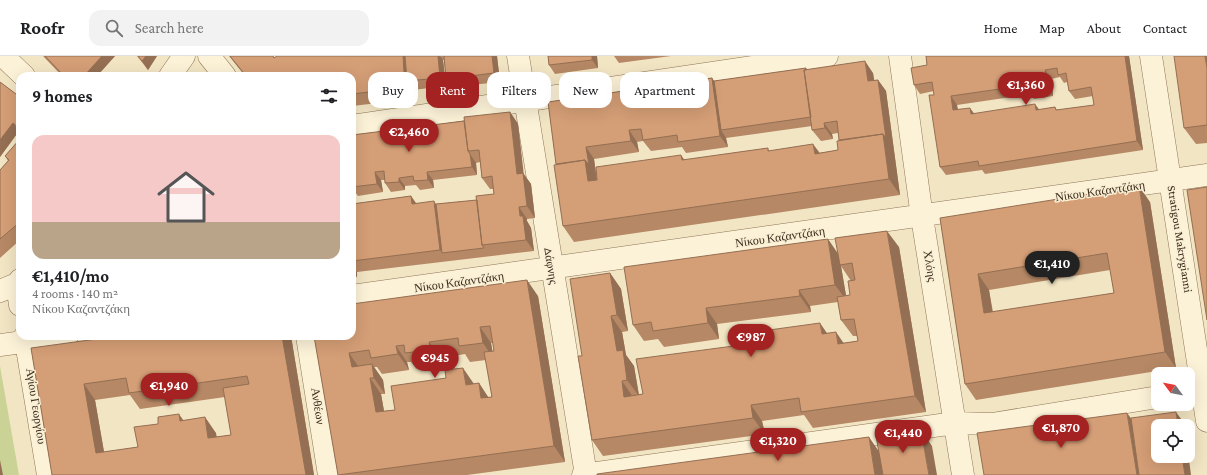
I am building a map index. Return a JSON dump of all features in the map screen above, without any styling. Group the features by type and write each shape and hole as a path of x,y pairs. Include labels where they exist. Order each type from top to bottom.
{"street":[{"path":"3,56 20,72"},
{"path":"173,72 184,56"},
{"path":"209,56 222,72"},
{"name":"Δάφνης","path":"518,56 520,72"},
{"path":"551,97 827,56"},
{"name":"Χλόης","path":"900,56 922,217 963,475"},
{"name":"Stratigou Makrygianni","path":"1151,56 1171,180 1199,390 1207,421"},
{"path":"356,125 487,106"},
{"name":"Δάφνης","path":"525,108 586,475"},
{"name":"Νίκου Καζαντζάκη","path":"356,295 922,217 1207,175"},
{"path":"12,285 16,295"},
{"path":"0,345 21,340"},
{"name":"Αγίου Γεωργίου","path":"25,340 48,475"},
{"name":"Ανθέων","path":"308,340 329,475"},
{"path":"582,475 955,423 992,424 1151,398"}],"green space":[{"path":"0,366 19,475 0,475"}],"building":[{"path":"45,56 102,56 88,72 60,72"},
{"path":"138,56 146,56 142,61"},
{"path":"230,56 273,56 274,58 277,56 403,56 404,72 368,72 368,92 356,94 356,72 243,72"},
{"path":"405,56 438,56 439,72 426,72 426,79 418,80 418,72 406,72"},
{"path":"444,56 492,56 494,72 487,72 487,74 479,75 479,72 445,72"},
{"path":"548,56 592,56 592,60 549,65"},
{"path":"926,56 1125,56 1137,141 979,166 978,161 940,167 929,95 934,95 932,82 914,85 911,68 927,65","holes":["1057,68 1058,75 1066,73 1069,91 1091,87 1094,105 1056,110 1055,107 1036,110 1035,104 971,114 970,108 953,110 951,96 1027,85 1028,90 1048,87 1045,70"]},
{"path":"1174,56 1205,56 1207,68 1207,125 1184,128"},
{"path":"865,61 868,81 878,80 886,138 883,134 839,140 837,121 824,123 825,128 812,130 804,70"},
{"path":"806,68 806,70 804,70 811,117 721,130 714,81"},
{"path":"709,78 712,78 720,136 678,142 677,135 643,140 641,129 629,130 631,141 586,147 589,165 585,160 556,164 549,108 551,108 551,102 559,100 559,108 612,108 612,93 620,91 620,108 709,108"},
{"path":"0,82 16,94 16,126 13,123 0,140"},
{"path":"510,112 517,174 523,173 527,206 519,207 520,216 523,216 526,240 482,245 476,196 494,194 492,176 482,178 479,150 468,151 464,117"},
{"path":"464,121 472,167 427,172 428,180 414,181 413,176 399,178 399,182 385,183 384,171 375,172 377,184 356,187 356,134"},
{"path":"883,134 889,179 563,226 554,165 585,160 588,181 597,180 596,167 681,155 682,160 768,148 768,151 813,144 815,154 838,150 837,141"},
{"path":"16,144 16,225 0,239 0,170 9,160 5,156"},
{"path":"1139,186 1165,352 965,384 940,218","holes":["1107,253 1114,293 984,313 978,274"]},
{"path":"1207,187 1207,320 1187,190"},
{"path":"411,196 412,204 434,201 440,250 356,260 356,203"},
{"path":"477,200 482,245 484,248 442,253 436,204"},
{"path":"887,231 915,396 801,412 799,398 751,405 753,418 592,440 578,356 582,356 570,279 610,273 617,315 611,316 617,351 623,350 627,380 622,381 624,397 643,394 636,359 741,345 740,334 820,323 822,334 836,332 838,344 858,341 854,319 841,320 837,297 850,295 848,281 855,280 852,263 840,265 835,238"},
{"path":"828,239 835,285 799,290 800,296 706,308 708,323 653,331 651,322 633,325 624,267"},
{"path":"527,280 554,446 338,475 315,340 356,340 356,303","holes":["490,326 494,351 484,352 492,397 481,398 479,383 466,385 463,368 445,370 446,378 391,386 395,410 376,412 370,378 374,378 372,364 352,367 349,353 369,350 371,358 398,354 396,346 404,345 405,353 431,350 429,342 458,338 459,346 483,343 480,327"]},
{"path":"90,340 283,340 306,475 52,475 31,348","holes":["247,376 249,384 223,388 231,435 208,438 205,417 180,421 179,414 158,417 158,424 134,427 138,447 96,453 84,384 126,378 129,393"]},
{"path":"1176,412 1177,419 1151,419 1151,463 1183,463 1185,475 1139,475 1131,418"},
{"path":"1127,413 1137,475 984,475 977,433"},
{"path":"921,430 929,475 883,475 876,436"},
{"path":"869,437 875,475 597,475 597,474"}]}
